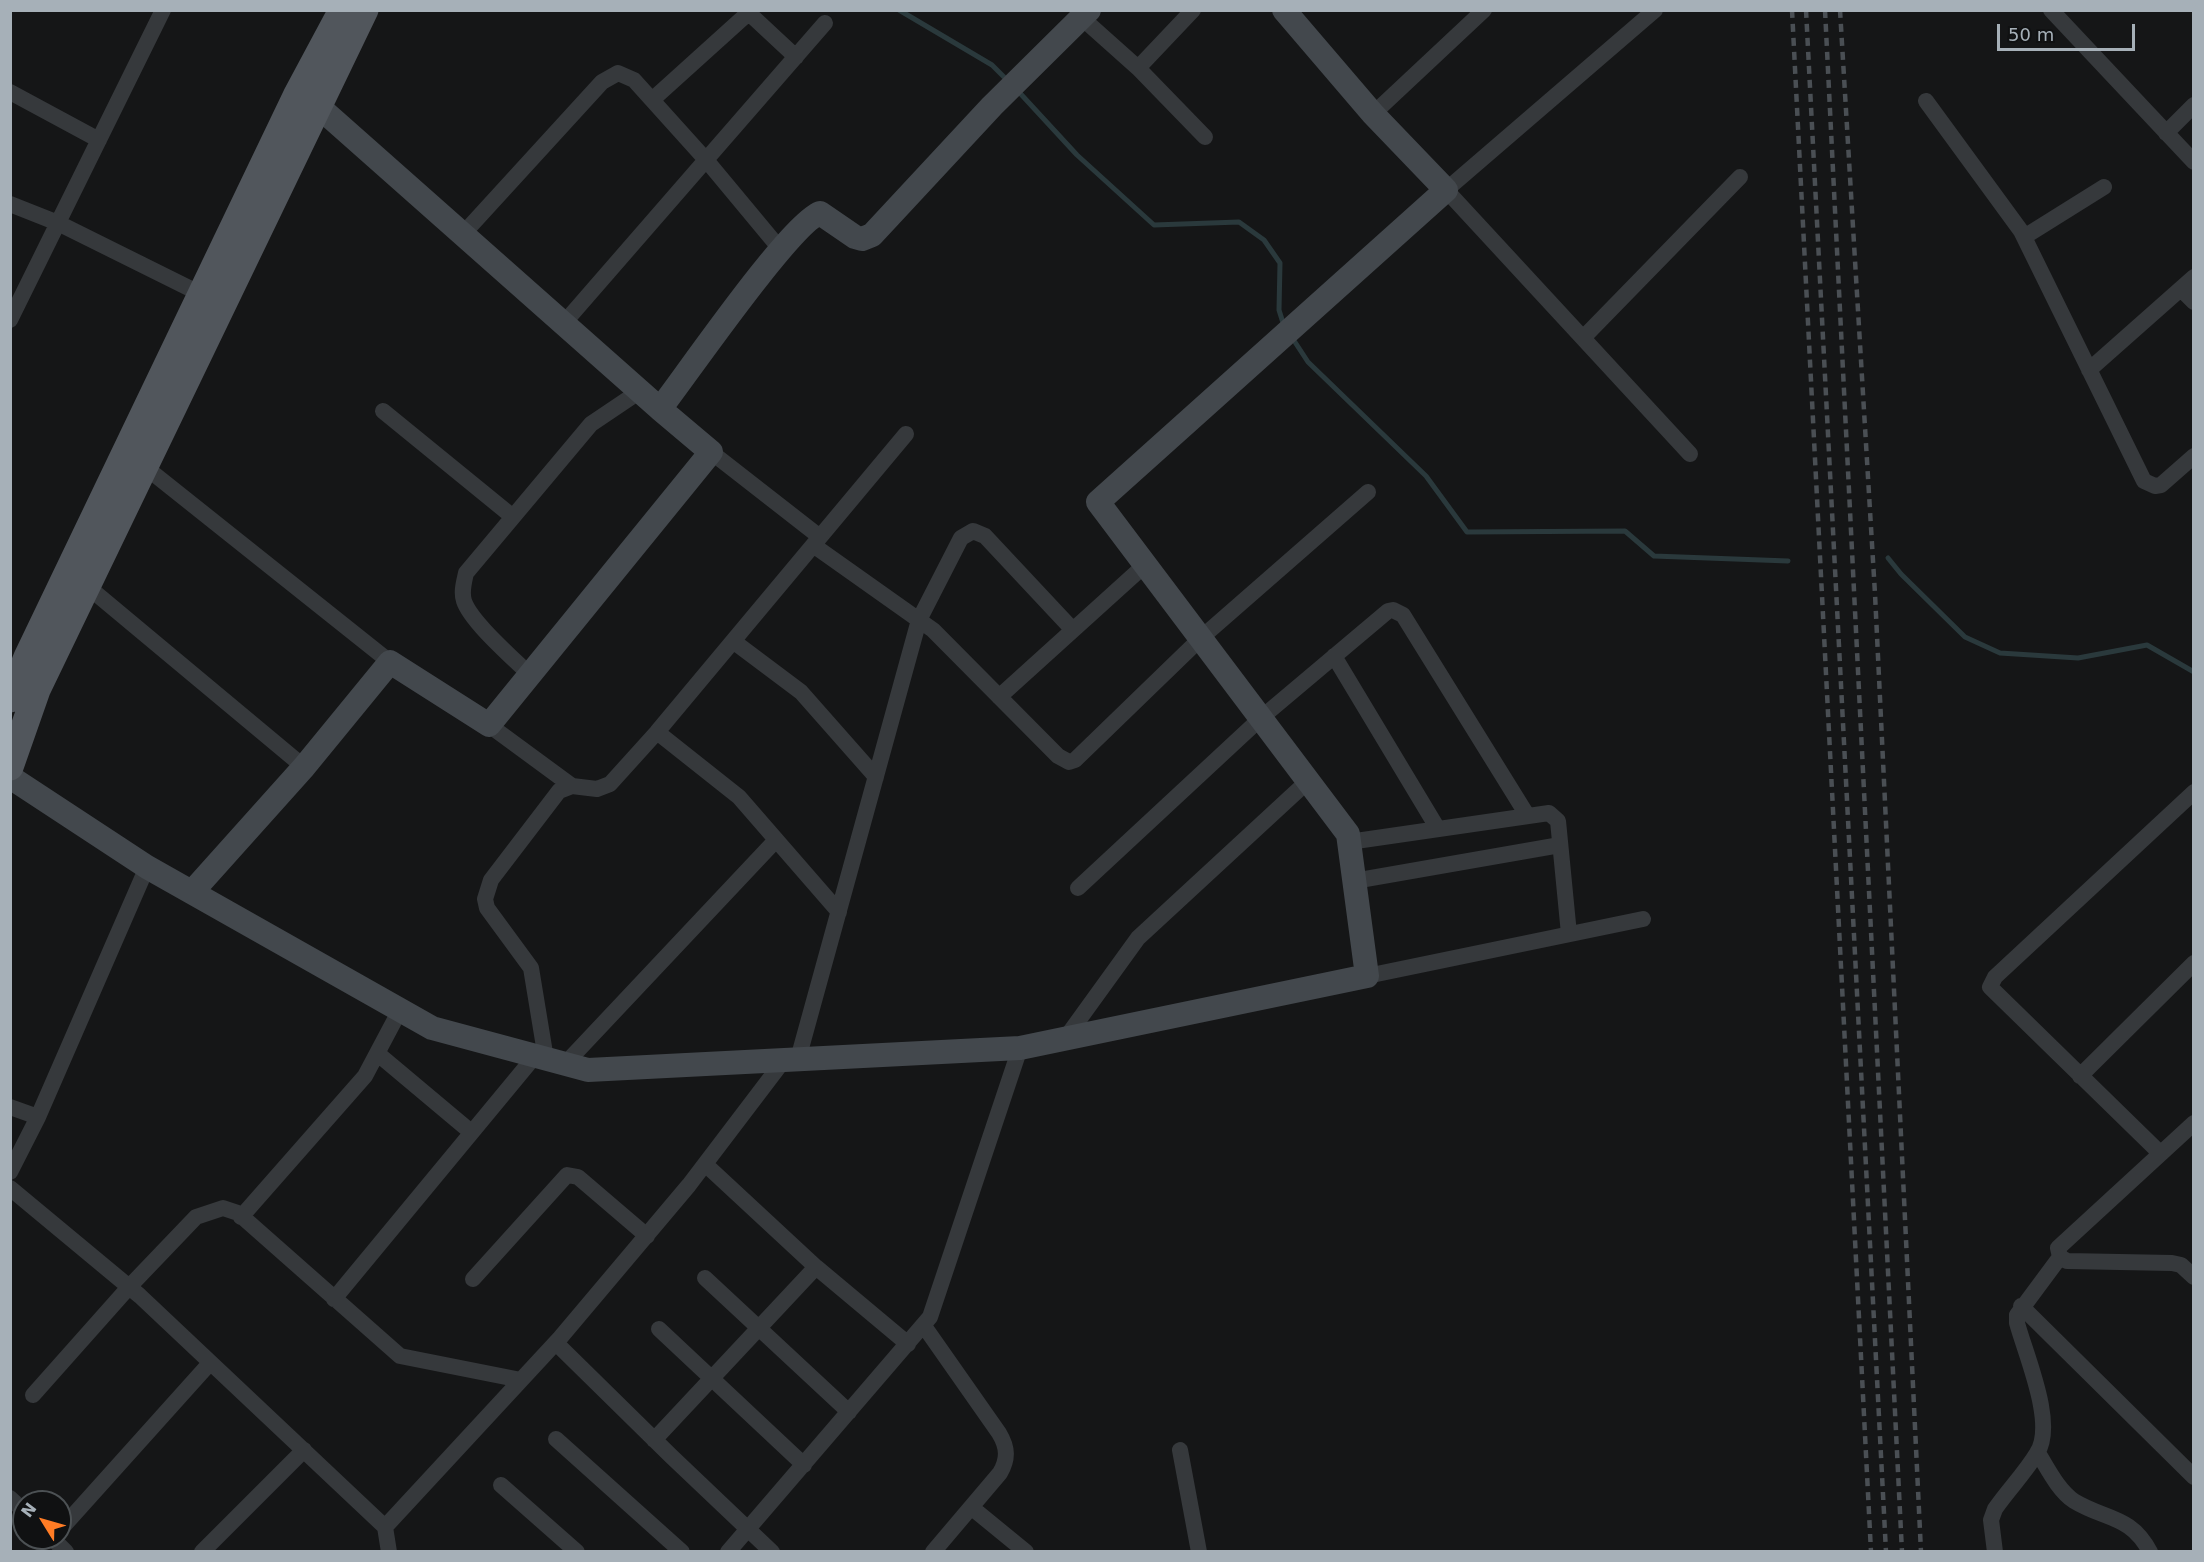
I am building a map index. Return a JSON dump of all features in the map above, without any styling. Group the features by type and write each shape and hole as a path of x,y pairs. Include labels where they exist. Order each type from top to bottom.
{"main road":[{"path":"10,699 27,657 297,94 342,10"},
{"path":"10,767 33,699 365,10"}],"street":[{"path":"10,320 163,10"},
{"path":"1138,68 1193,10"},
{"path":"1284,10 1373,114 1690,454"},
{"path":"1367,976 1348,834 1098,502 1446,190 1655,10"},
{"path":"2051,10 2193,162"},
{"path":"1373,114 1482,11"},
{"path":"660,409 781,250 812,216 820,213 855,237 862,239 872,235 992,106 1085,14 1205,137"},
{"path":"652,100 746,16 752,16 796,57"},
{"path":"564,323 825,23"},
{"path":"463,234 609,76 618,73 626,75 652,100 781,250"},
{"path":"10,92 99,140"},
{"path":"1926,101 2024,237 2144,482 2155,486 2161,485 2193,456"},
{"path":"2166,133 2193,105"},
{"path":"319,107 660,409 817,541 919,620 1058,756 1069,762 1075,760 1201,638 1368,492"},
{"path":"1583,338 1740,177"},
{"path":"2024,237 2104,187"},
{"path":"10,204 58,223 201,294"},
{"path":"2089,370 2187,283 2193,302"},
{"path":"530,675 471,614 463,594 466,573 591,424 640,391"},
{"path":"382,411 513,517"},
{"path":"549,1059 531,968 488,908 485,899 491,880 559,791 572,786 604,788 657,732 906,435"},
{"path":"489,725 711,452"},
{"path":"144,466 390,662 489,725 572,786"},
{"path":"385,1527 556,1343 791,1060 839,912 919,620 961,538 972,531 985,536 1073,630"},
{"path":"999,697 1146,564"},
{"path":"87,586 304,767"},
{"path":"1078,888 1261,718 1388,611 1393,610 1403,615 1527,815"},
{"path":"734,641 801,692 876,777"},
{"path":"1334,656 1438,829"},
{"path":"192,892 304,767 390,662"},
{"path":"657,732 739,797 839,912"},
{"path":"10,777 147,867 432,1028 588,1070 1020,1048 1643,919"},
{"path":"1065,1039 1138,938 1308,781"},
{"path":"2160,1153 1990,987 1995,977 2193,792"},
{"path":"1349,842 1543,813 1554,817 1558,821 1569,934"},
{"path":"334,1299 471,1132 776,840"},
{"path":"1354,881 1560,845"},
{"path":"10,1172 38,1117 147,867"},
{"path":"2080,1076 2193,963"},
{"path":"241,1217 364,1076 400,1010"},
{"path":"728,1551 749,1530 924,1326 935,1304 1020,1048"},
{"path":"378,1054 471,1132"},
{"path":"10,1107 38,1117"},
{"path":"2193,1123 2065,1239 2058,1248 2060,1257 2067,1261 2172,1263 2181,1265 2193,1277"},
{"path":"705,1164 816,1267 908,1344"},
{"path":"473,1279 567,1175 578,1177 646,1236"},
{"path":"10,1188 129,1287 304,1450 385,1527 391,1550"},
{"path":"33,1395 129,1287 196,1217 223,1208 241,1217 400,1356 521,1380"},
{"path":"1995,1551 1991,1520 1995,1509 2038,1453 2045,1435 2042,1409 2017,1323 2021,1306 2060,1257"},
{"path":"654,1440 816,1267"},
{"path":"705,1278 760,1326 849,1412"},
{"path":"2021,1306 2193,1477"},
{"path":"924,1326 999,1433 1007,1452 1005,1464 1000,1473 933,1551"},
{"path":"659,1329 804,1465"},
{"path":"556,1343 654,1440 772,1551"},
{"path":"72,1517 210,1363"},
{"path":"556,1439 682,1551"},
{"path":"202,1551 304,1450"},
{"path":"1180,1450 1199,1551"},
{"path":"2038,1453 2062,1490 2074,1501 2118,1519 2133,1528 2150,1551"},
{"path":"501,1485 577,1551"},
{"path":"971,1507 1026,1551"}],"waterway":[{"path":"899,10 992,65 1009,82"},
{"path":"1018,91 1077,155 1154,225 1239,222 1264,240 1280,263 1279,310 1284,326"},
{"path":"1291,336 1308,362 1426,476 1467,532 1625,531 1654,556 1788,561"},
{"path":"1888,558 1901,574 1965,637 2000,653 2078,658 2147,645 2194,672"}],"railway":[{"path":"1792,10 1871,1552"},
{"path":"1806,10 1886,1552"},
{"path":"1825,10 1902,1552"},
{"path":"1840,10 1875,594 1921,1552"}]}
